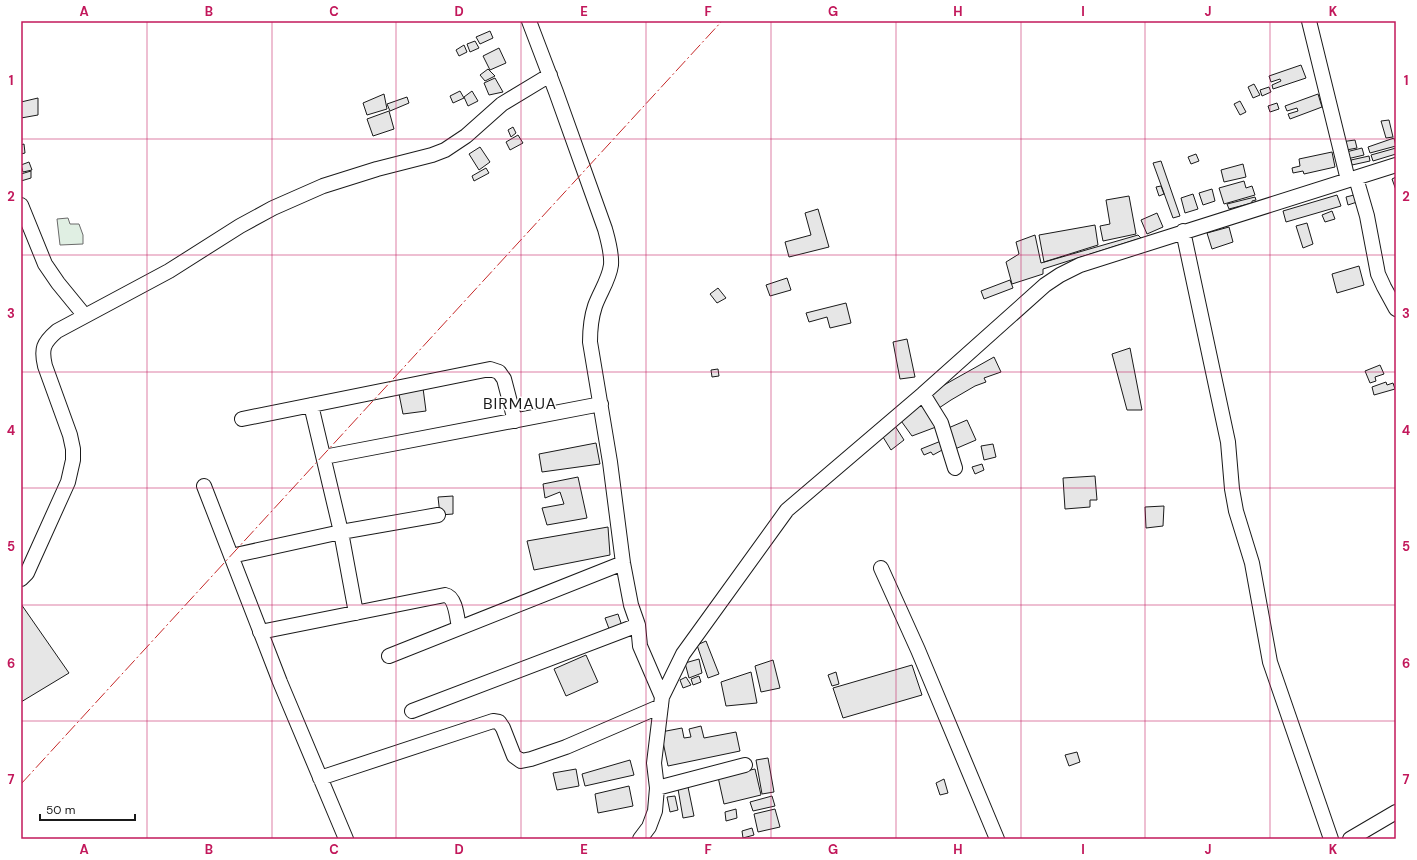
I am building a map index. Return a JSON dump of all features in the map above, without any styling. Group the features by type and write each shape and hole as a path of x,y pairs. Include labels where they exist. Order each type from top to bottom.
{"street":[{"path":"529,21 605,229 610,248 611,263 609,275 590,322 590,342 601,404 623,563 631,605 638,625 640,646 662,702"},
{"path":"1309,21 1352,179 1367,216 1378,274 1396,309"},
{"path":"21,579 27,573 68,482 73,460 73,449 70,435 42,355 46,342 57,331 169,271 240,226 273,208 302,195 359,174 432,155 445,150 466,136 502,104 550,76"},
{"path":"640,839 650,827 655,811 657,788 654,763 662,702 683,654 787,510 923,394 1039,290 1060,275 1080,265 1183,231 1396,165"},
{"path":"21,204 45,264 58,283 85,316"},
{"path":"1183,231 1228,442 1232,489 1236,511 1252,563 1270,662 1331,839"},
{"path":"242,419 490,369 499,372 504,380 515,421"},
{"path":"923,394 941,423 955,468"},
{"path":"324,457 601,404"},
{"path":"311,406 341,532 356,613"},
{"path":"204,486 280,682 346,839"},
{"path":"231,556 341,532 438,515"},
{"path":"389,656 623,563"},
{"path":"881,568 918,650 997,839"},
{"path":"260,632 447,595 453,602 459,628"},
{"path":"412,711 638,625"},
{"path":"320,778 492,721 499,722 501,725 514,756 517,759 525,761 566,747 662,702"},
{"path":"657,788 745,765"},
{"path":"1350,839 1366,835 1380,821 1396,812"}],"green space":[{"path":"68,218 70,224 79,224 83,235 83,244 60,245 57,219"}],"building":[{"path":"490,31 493,38 480,44 476,37"},
{"path":"475,41 479,48 470,52 467,44"},
{"path":"464,45 467,52 459,56 456,50"},
{"path":"499,48 506,63 490,70 483,56"},
{"path":"1301,65 1306,78 1273,89 1272,85 1281,81 1280,79 1271,82 1269,76"},
{"path":"488,69 495,76 485,81 480,75"},
{"path":"495,78 503,92 489,95 484,83"},
{"path":"1254,84 1260,95 1253,98 1248,87"},
{"path":"1269,87 1271,92 1262,96 1260,90"},
{"path":"460,91 464,98 453,103 450,96"},
{"path":"472,91 478,101 468,106 464,97"},
{"path":"384,94 387,109 367,115 363,103"},
{"path":"1318,94 1322,107 1290,119 1288,114 1298,111 1297,108 1287,111 1285,106"},
{"path":"407,97 409,103 390,111 387,104"},
{"path":"38,98 38,115 21,118 21,102"},
{"path":"1240,101 1246,112 1240,115 1234,104"},
{"path":"1277,103 1279,109 1270,112 1268,106"},
{"path":"389,111 394,129 373,136 367,119"},
{"path":"1389,120 1393,137 1386,138 1381,121"},
{"path":"513,127 516,133 511,137 508,130"},
{"path":"518,135 523,143 510,150 506,142"},
{"path":"1394,138 1396,146 1370,153 1368,147"},
{"path":"1355,140 1357,148 1341,151 1340,142"},
{"path":"24,144 25,153 21,154 21,145"},
{"path":"480,147 490,162 479,170 469,154"},
{"path":"1362,148 1364,155 1347,159 1346,152"},
{"path":"1396,148 1396,154 1373,161 1371,155"},
{"path":"1332,152 1335,167 1304,174 1303,171 1293,173 1292,168 1300,166 1299,159"},
{"path":"1196,154 1199,161 1191,164 1188,157"},
{"path":"1369,156 1370,161 1352,165 1351,160"},
{"path":"1161,161 1180,216 1173,218 1153,163"},
{"path":"29,162 32,170 23,172 21,165"},
{"path":"1243,164 1246,177 1224,182 1221,170"},
{"path":"486,168 489,173 474,181 472,176"},
{"path":"31,171 31,178 21,181 21,174"},
{"path":"1396,177 1396,190 1392,179"},
{"path":"1244,181 1246,188 1252,186 1255,195 1224,204 1219,188"},
{"path":"1161,186 1164,194 1159,196 1156,187"},
{"path":"1212,189 1215,201 1203,205 1199,193"},
{"path":"1193,194 1198,209 1185,213 1181,198"},
{"path":"1358,194 1360,201 1348,205 1346,197"},
{"path":"1337,195 1341,206 1286,222 1283,211"},
{"path":"1129,196 1136,234 1103,241 1100,226 1110,224 1106,200"},
{"path":"1255,197 1256,200 1252,201 1252,203 1229,209 1227,204"},
{"path":"818,209 829,247 789,257 785,242 811,235 805,213"},
{"path":"1332,211 1335,219 1325,222 1322,215"},
{"path":"1157,213 1163,227 1147,234 1141,220"},
{"path":"1307,223 1313,244 1303,248 1296,226"},
{"path":"1095,225 1098,245 1044,262 1039,235"},
{"path":"1229,227 1233,242 1212,249 1207,233"},
{"path":"1035,235 1041,263 1138,235 1141,238 1043,269 1043,274 1012,284 1006,262 1019,254 1016,242"},
{"path":"1359,266 1364,285 1337,293 1332,274"},
{"path":"787,278 791,290 770,296 766,285"},
{"path":"1010,280 1013,288 984,299 981,291"},
{"path":"718,288 726,298 717,303 710,294"},
{"path":"846,303 851,323 830,328 827,317 809,322 806,313"},
{"path":"907,339 915,377 900,379 893,342"},
{"path":"1130,348 1142,410 1127,410 1112,354"},
{"path":"994,357 1001,372 984,378 986,382 975,386 936,410 928,394"},
{"path":"1380,365 1384,374 1375,377 1376,381 1370,383 1365,371"},
{"path":"718,369 719,376 712,377 711,370"},
{"path":"1386,382 1387,385 1393,383 1395,389 1374,395 1372,387"},
{"path":"423,388 426,411 403,414 399,394"},
{"path":"925,402 936,427 912,436 899,418"},
{"path":"967,420 976,440 955,449 946,429"},
{"path":"895,426 904,440 891,450 883,437"},
{"path":"941,441 944,449 933,455 931,452 924,455 921,449"},
{"path":"596,443 600,464 542,472 539,454"},
{"path":"993,444 996,457 984,460 981,446"},
{"path":"982,464 984,470 975,474 972,467"},
{"path":"1095,476 1097,500 1090,500 1090,507 1065,509 1063,478"},
{"path":"578,477 587,518 547,525 542,508 564,504 560,492 545,498 543,484"},
{"path":"453,496 453,514 440,515 438,497"},
{"path":"1164,506 1163,526 1146,528 1145,507"},
{"path":"608,527 610,555 534,570 527,541"},
{"path":"21,604 69,673 21,702"},
{"path":"618,614 623,629 611,634 605,618"},
{"path":"706,641 719,674 708,678 697,645"},
{"path":"586,655 598,682 566,696 554,669"},
{"path":"699,659 702,673 689,678 685,663"},
{"path":"773,660 780,688 761,692 755,666"},
{"path":"912,665 922,695 843,718 833,688"},
{"path":"751,672 757,703 726,706 721,682"},
{"path":"836,672 839,684 832,686 828,675"},
{"path":"699,676 701,682 693,685 691,679"},
{"path":"686,677 691,685 683,688 680,680"},
{"path":"701,726 704,738 736,732 740,751 668,766 661,732 682,728 684,738 691,737 689,729"},
{"path":"1077,752 1080,762 1069,766 1065,755"},
{"path":"768,758 774,792 762,794 756,760"},
{"path":"630,760 634,775 585,786 582,774"},
{"path":"576,769 579,786 557,790 553,773"},
{"path":"755,769 761,795 724,804 718,777"},
{"path":"944,779 948,793 940,795 936,783"},
{"path":"629,786 633,806 598,813 595,794"},
{"path":"688,787 694,816 683,818 678,789"},
{"path":"675,796 678,810 670,812 667,797"},
{"path":"772,796 775,806 753,811 750,802"},
{"path":"736,809 737,818 726,821 725,812"},
{"path":"775,809 780,827 758,832 754,814"},
{"path":"752,828 754,835 743,838 742,831"}],"power":[{"path":"21,784 722,21"}],"district":[{"name":"BIRMAUA","path":"520,403"}]}
